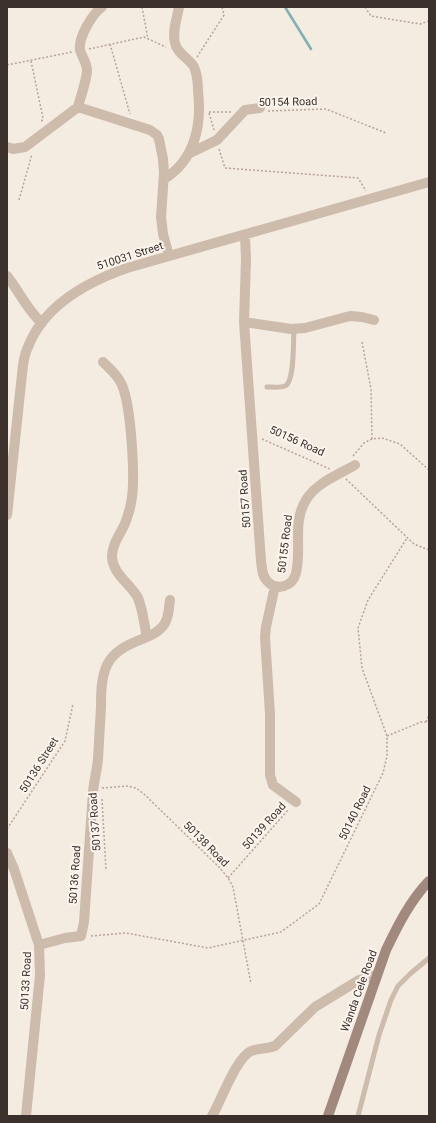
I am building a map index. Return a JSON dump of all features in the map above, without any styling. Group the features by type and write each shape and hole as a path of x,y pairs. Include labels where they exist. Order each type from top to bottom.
{"street":[{"path":"7,147 12,149 25,147 78,107 87,68 80,51 80,41 92,17 102,7"},
{"path":"164,179 177,169 190,152 199,126 200,104 198,82 194,67 178,50 174,42 179,7"},
{"path":"78,107 150,130 160,139 164,179 161,217 163,234 169,256"},
{"path":"190,152 217,140 243,112 249,109 263,110"},
{"name":"510031 Street","path":"7,515 23,365 28,347 34,334 56,306 76,291 102,277 127,268 429,182"},
{"name":"50156 Road","path":"245,235 246,258 244,322 252,435"},
{"path":"7,276 32,314 42,323"},
{"path":"244,322 294,329 319,325 350,316 374,320"},
{"path":"103,362 117,376 124,391 128,412 131,447 132,502 126,521 115,542 112,551 112,559 117,572 138,599 146,637"},
{"name":"50157 Road","path":"252,435 262,561"},
{"name":"50155 Road","path":"262,561 263,575 270,584 275,586 283,586 290,583 294,578 297,564 299,522 306,500 317,488 340,474 352,463"},
{"path":"275,586 265,637 270,714 270,775 274,784 296,802"},
{"name":"50136 Road","path":"81,936 84,922 93,790 96,772 102,690 107,665 122,648 158,630 166,620 170,600"},
{"name":"50133 Road","path":"7,853 14,869 39,946 40,975 26,1116"},
{"name":"Wanda Cele Road","path":"328,1116 386,950 398,924 410,904 429,881"},
{"path":"39,946 65,938 81,936"},
{"path":"212,1116 236,1068 246,1054 251,1051 268,1049 275,1046 315,1006 359,980 376,975"}],"lane":[{"path":"267,387 283,387 290,382 294,329"},
{"path":"358,1116 379,1034 391,1000 398,986 429,958"}],"path":[{"path":"142,7 148,39"},
{"path":"197,57 224,14 222,7"},
{"path":"365,7 371,16 420,24 429,21"},
{"name":"50154 Road","path":"263,110 326,110 386,134"},
{"name":"50154 Road","path":"209,112 243,112"},
{"path":"362,342 370,388 372,439"},
{"name":"50156 Road","path":"252,435 340,474 414,544 429,550"},
{"path":"352,463 364,443 372,439 382,438 400,444 429,470"},
{"name":"50140 Road","path":"81,936 126,933 208,948 280,932 319,904 383,773 387,756 387,736 362,668 358,628 368,600 407,538"},
{"name":"50136 Street","path":"7,829 65,741 73,704"},
{"path":"387,736 421,722 428,722 429,715"},
{"name":"50137 Road","path":"96,772 102,788"},
{"name":"50138 Road","path":"102,788 128,786 136,788 144,794 228,878 233,887 251,984"},
{"name":"50137 Road","path":"102,795 106,871"},
{"name":"50139 Road","path":"228,878 296,802"}],"waterway":[{"path":"285,7 311,49"}]}
